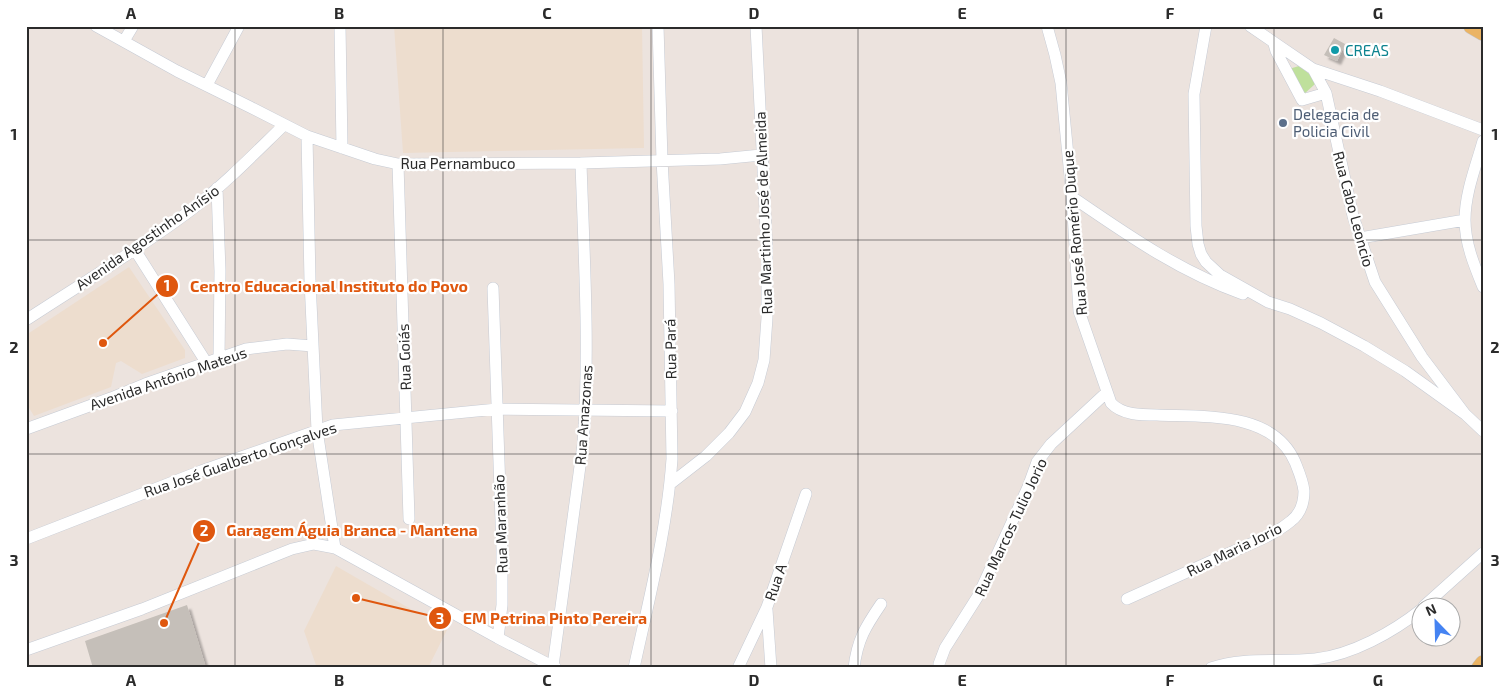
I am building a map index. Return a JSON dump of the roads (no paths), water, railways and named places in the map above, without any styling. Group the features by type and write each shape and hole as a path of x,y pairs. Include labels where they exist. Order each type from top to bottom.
{"main road":[{"path":"1471,26 1483,33"},
{"path":"1478,668 1483,663"}],"street":[{"name":"Rua Pernambuco","path":"96,26 177,71 306,136 375,159 398,164 581,163 720,159 761,155"},
{"path":"124,41 133,26"},
{"path":"207,85 239,26"},
{"path":"340,26 342,148"},
{"name":"Rua Pará","path":"634,668 658,562 670,484 672,411 658,26"},
{"name":"Rua Martinho José de Almeida","path":"670,484 706,456 729,433 745,412 758,383 764,360 767,318 767,250 756,26"},
{"name":"Rua José Romério Duque","path":"1047,26 1061,83 1072,197 1079,311 1106,393 1115,407 1142,415"},
{"path":"1206,26 1194,94 1196,226 1198,244 1206,262 1220,275 1268,302"},
{"path":"1250,26 1312,69 1380,91 1483,130"},
{"path":"1274,42 1276,51 1302,100 1326,93"},
{"name":"Rua Cabo Leoncio","path":"1312,69 1326,93 1353,216 1374,282 1422,357 1465,414"},
{"name":"Avenida Agostinho Anísio","path":"26,320 134,250 191,210 284,124"},
{"path":"306,136 317,430 336,548"},
{"path":"1483,141 1468,194 1465,220 1471,255 1483,287"},
{"name":"Rua Amazonas","path":"555,667 585,411 586,320 581,163"},
{"name":"Rua Goiás","path":"398,164 409,519"},
{"path":"217,188 220,271 220,358"},
{"path":"1072,197 1128,236 1192,274 1216,285 1290,309 1364,346 1405,371 1465,414 1483,431"},
{"path":"1360,238 1465,220"},
{"path":"134,250 206,362"},
{"name":"Rua Maranhão","path":"493,288 502,558 502,605 498,638"},
{"name":"Avenida Antônio Mateus","path":"26,429 246,349 268,346 313,346"},
{"name":"Rua Marcos Tulio Jorio","path":"939,668 945,648 978,596 1038,462 1051,444 1106,393"},
{"name":"Rua José Gualberto Gonçalves","path":"26,539 201,471 317,430 340,424 498,409 672,411"},
{"name":"Rua Maria Jorio","path":"1127,599 1268,536 1291,522 1303,505 1304,490 1302,477 1291,452 1264,430 1239,421 1219,418 1142,415"},
{"name":"Rua A","path":"738,668 767,606 806,494"},
{"path":"26,650 142,609 292,550 314,544 336,548 498,638 555,667"},
{"path":"1436,596 1483,553"},
{"path":"854,668 855,656 863,630 881,604"},
{"path":"767,606 771,668"},
{"path":"1211,668 1219,665 1253,661 1315,659 1341,652 1376,638 1412,616"}],"place":[{"name":"CREAS","path":"1335,50"},
{"name":"Delegacia de Policia Civil","path":"1283,123"},
{"name":"Centro Educacional Instituto do Povo","path":"103,343"},
{"name":"EM Petrina Pinto Pereira","path":"356,598"},
{"name":"Garagem Águia Branca - Mantena","path":"164,623"}]}
